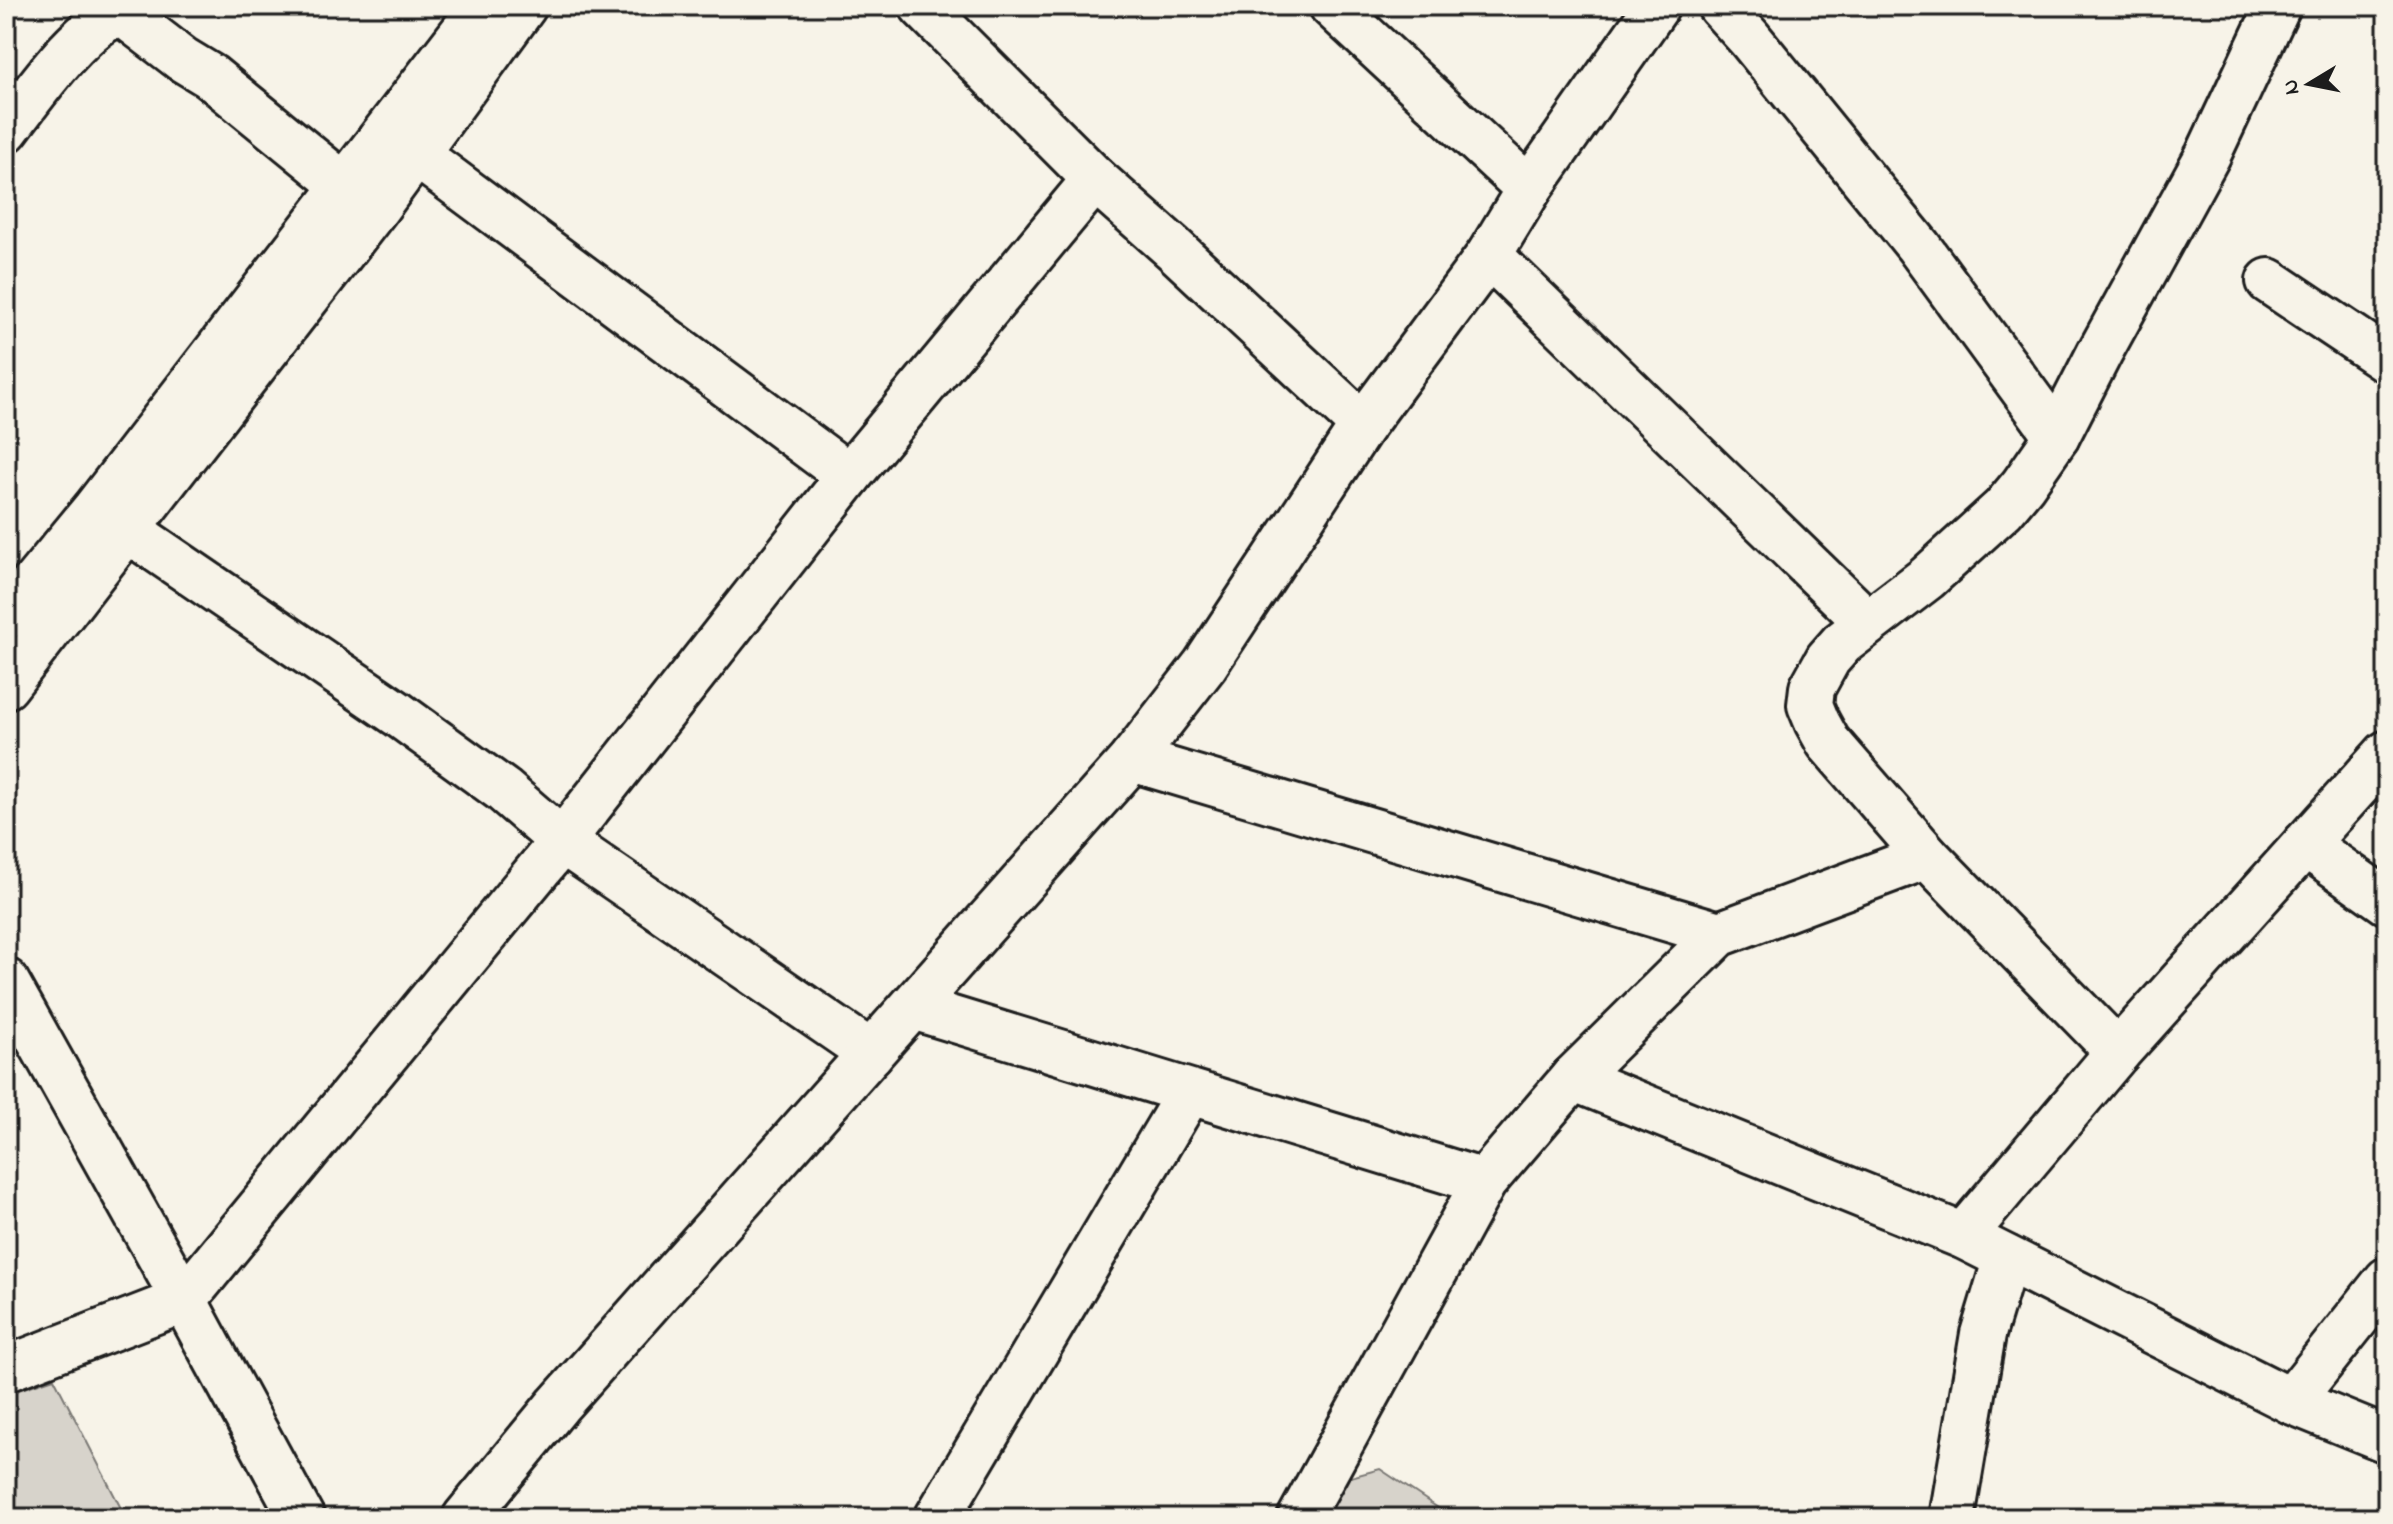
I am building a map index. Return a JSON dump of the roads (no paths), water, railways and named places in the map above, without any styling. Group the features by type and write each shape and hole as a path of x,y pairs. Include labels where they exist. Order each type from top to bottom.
{"street":[{"path":"6,686 128,530 401,141 483,6"},
{"path":"401,141 524,6"},
{"path":"922,6 1095,179 1363,425"},
{"path":"1332,6 1529,189"},
{"path":"465,1518 558,1405 1132,759 1205,665 1363,425 1489,255 1529,189 1657,6"},
{"path":"1720,6 1918,246 2057,436"},
{"path":"2118,1052 1927,856 1828,742 1810,705 1812,688 1828,659 1842,643 1927,578 2003,509 2057,436 2208,155 2278,6"},
{"path":"6,130 75,44 116,14 122,13 182,59 210,76 359,198"},
{"path":"401,141 849,476"},
{"path":"6,1369 184,1300 562,841 849,476 1095,179"},
{"path":"6,617 359,198"},
{"path":"1489,255 1867,622"},
{"path":"2269,281 2387,360"},
{"path":"128,530 398,714 503,790 562,841 871,1053"},
{"path":"1963,1236 2118,1052 2387,753"},
{"path":"1132,759 1719,934"},
{"path":"2305,844 2387,902"},
{"path":"1300,1518 1484,1182 1573,1078 1719,934 1927,856"},
{"path":"6,981 302,1518"},
{"path":"913,1007 1484,1182"},
{"path":"1573,1078 1963,1236 2291,1401 2387,1440"},
{"path":"937,1518 1189,1093"},
{"path":"1952,1518 1983,1334 2006,1258"},
{"path":"2291,1401 2387,1280"}]}
